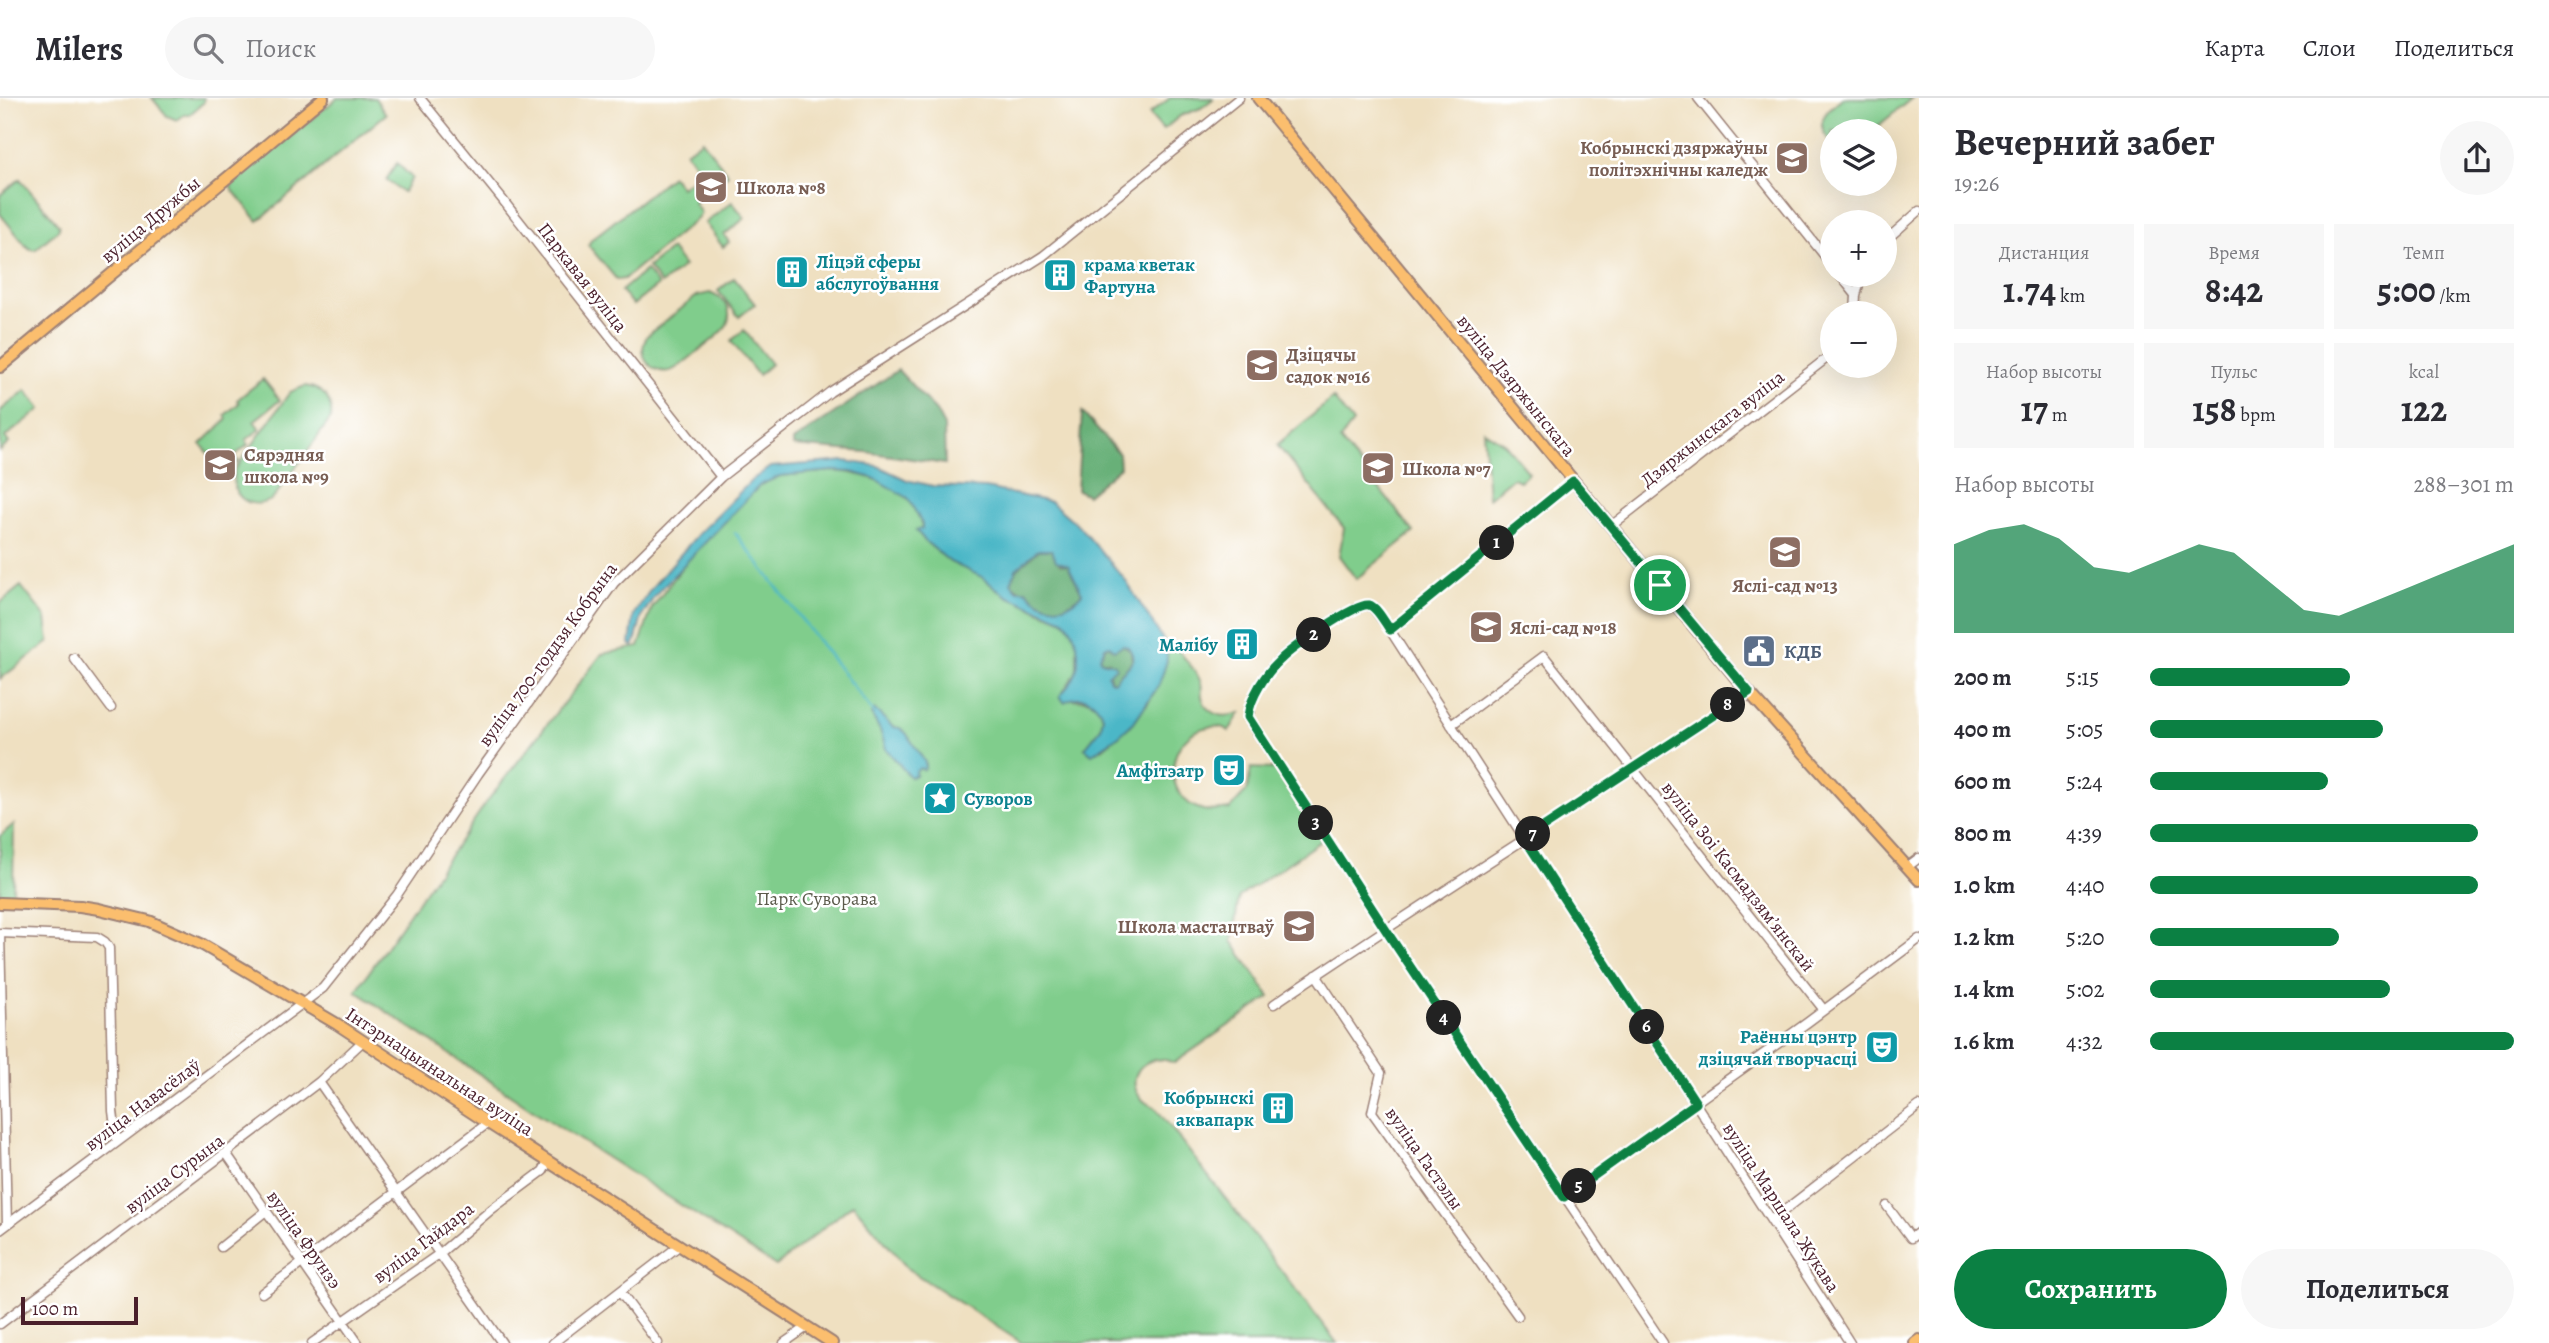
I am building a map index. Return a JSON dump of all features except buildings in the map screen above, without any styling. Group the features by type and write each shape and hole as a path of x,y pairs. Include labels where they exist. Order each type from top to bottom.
{"main road":[{"name":"вуліца Дружбы","path":"0,367 323,98"},
{"name":"вуліца Дзяржынскага","path":"1258,98 1749,692 1919,880"},
{"name":"Інтэрнацыянальная вуліца","path":"0,903 80,906 125,914 149,921 204,945 363,1041 832,1343"},
{"path":"1915,1343 1919,1340"}],"street":[{"name":"Паркавая вуліца","path":"420,98 721,477"},
{"name":"вуліца 700-годдзя Кобрына","path":"304,1004 323,988 397,895 478,774 614,583 721,477 830,392 1043,256 1239,98"},
{"path":"1698,98 1820,250"},
{"path":"1897,230 1919,211"},
{"path":"1850,287 1856,295"},
{"path":"1856,301 1859,287"},
{"name":"Дзяржынскага вуліца","path":"1611,526 1820,364"},
{"path":"1390,630 1573,481"},
{"name":"вуліца Маршала Жукава","path":"1384,928 1248,717 1254,697 1279,661 1348,612 1368,605 1390,630 1850,1343"},
{"name":"вуліца Зоі Касмадзямʼянскай","path":"1451,725 1545,656 1824,1010"},
{"path":"74,658 111,708"},
{"path":"1274,1004 1384,928 1749,692"},
{"path":"1907,867 1919,858"},
{"path":"1384,928 1663,1343"},
{"path":"4,1227 1,933 97,937 109,948 113,1111 117,1142"},
{"path":"1564,1197 1919,939"},
{"name":"вуліца Гастэлы","path":"1317,975 1381,1073 1372,1112 1518,1316"},
{"name":"вуліца Навасёлаў","path":"4,1227 304,1004"},
{"name":"вуліца Сурына","path":"0,1324 318,1082 363,1041"},
{"path":"318,1082 502,1343"},
{"path":"1772,1220 1919,1106"},
{"path":"262,1293 394,1191 488,1123"},
{"name":"вуліца Фрунзэ","path":"226,1153 358,1343"},
{"name":"вуліца Гайдара","path":"313,1343 439,1254 492,1209 543,1171 548,1162"},
{"path":"1887,1206 1911,1238 1919,1232"},
{"path":"221,1247 267,1211"},
{"path":"553,1343 680,1245"},
{"path":"620,1292 658,1343"},
{"path":"784,1343 809,1329 814,1343"}],"green space":[{"path":"152,98 204,98 204,102 189,115 177,120 167,116"},
{"path":"337,98 375,98 386,114 258,221 230,187"},
{"path":"1170,98 1213,99 1201,108 1180,116 1163,130 1149,114"},
{"path":"1842,98 1912,98 1887,119 1823,119 1830,108"},
{"path":"702,140 728,174 712,187 686,152"},
{"path":"397,163 412,178 403,192 386,180"},
{"path":"672,176 681,187 694,178 706,194 694,203 701,213 624,279 617,280 588,245"},
{"path":"20,179 59,225 59,229 35,250 28,248 0,214 0,195"},
{"path":"732,202 745,218 724,235 729,242 723,247 705,223"},
{"path":"671,249 684,266 661,284 648,267"},
{"path":"646,270 658,285 633,305 621,291"},
{"path":"734,278 755,304 739,317 718,291"},
{"path":"710,293 724,301 727,306 728,320 721,333 674,370 657,370 651,366 643,355 647,336 697,296"},
{"path":"744,330 771,364 758,375 731,341"},
{"path":"898,370 936,411 944,426 945,464 866,452 793,446 793,441"},
{"path":"263,379 280,400 254,421 260,429 246,440 248,445 234,456 238,461 224,473 201,444 227,419 225,415 239,403 237,400"},
{"path":"305,386 317,389 326,396 331,418 273,499 256,504 243,499 235,488 234,471 290,392"},
{"path":"26,390 41,409 5,437 9,443 0,451 0,411"},
{"path":"1333,398 1353,423 1340,440 1414,532 1356,579 1339,556 1344,528 1277,445"},
{"path":"1082,412 1119,454 1120,467 1087,495 1077,490"},
{"path":"1483,430 1505,444 1529,473 1520,481 1512,478 1488,498"},
{"name":"Парк Суворава","path":"833,471 875,479 902,493 919,515 922,529 917,530 925,541 950,562 980,575 998,590 1041,612 1064,620 1071,627 1077,637 1077,671 1060,696 1094,703 1103,716 1101,728 1085,748 1102,749 1137,717 1161,677 1167,646 1175,646 1199,678 1202,698 1209,710 1224,716 1240,713 1229,731 1220,727 1209,727 1194,732 1183,741 1176,753 1173,767 1174,781 1180,793 1189,804 1203,810 1230,809 1247,791 1251,768 1275,769 1322,840 1239,897 1232,941 1270,997 1174,1063 1150,1061 1142,1066 1136,1074 1135,1083 1143,1100 1155,1107 1337,1343 1022,1343 908,1269 853,1204 776,1266 539,1114 356,991 488,800 602,654 639,647 652,608 690,557 760,485 780,476"},
{"path":"1039,550 1052,550 1060,564 1068,565 1082,593 1062,607 1054,608 1041,603 1011,583 1016,569"},
{"path":"21,586 46,618 49,642 0,679 0,603"},
{"path":"1109,645 1123,645 1131,650 1132,661 1115,682 1110,680 1109,661 1101,661 1100,657"},
{"path":"14,824 13,894 0,894 0,836"}],"water":[{"path":"845,461 878,466 907,480 933,486 986,488 1051,502 1078,525 1124,578 1167,646 1167,661 1159,685 1134,722 1092,754 1085,748 1101,728 1103,716 1096,705 1087,699 1077,698 1064,702 1060,696 1076,672 1078,652 1072,631 1064,620 1007,596 980,576 950,562 916,530 922,529 922,524 908,498 873,478 851,472 780,476 760,485 656,594 642,616 633,646 630,644 634,614 653,586 699,533 752,480 770,467","holes":["1038,550 1052,550 1056,561 1068,565 1082,593 1075,600 1061,606 1047,605 1026,590 1017,590 1011,583 1016,569","1109,645 1114,650 1123,645 1128,647 1133,659 1115,682 1110,680 1108,675 1116,667 1115,664 1101,661 1100,657"]},
{"path":"875,710 893,727 906,733 925,762 925,768 920,768 915,772 916,775 910,777 886,749 871,714"}],"waterway":[{"path":"735,533 873,712"}],"place":[{"name":"Кобрынскі дзяржаўны політэхнічны каледж","path":"1792,158"},
{"name":"Школа №8","path":"711,187"},
{"name":"Ліцэй сферы абслугоўвання","path":"792,272"},
{"name":"крама кветак Фартуна","path":"1060,275"},
{"name":"Дзіцячы садок №16","path":"1262,365"},
{"name":"Сярэдняя школа №9","path":"220,465"},
{"name":"Школа №7","path":"1378,468"},
{"name":"Яслі-сад №13","path":"1785,552"},
{"name":"Яслі-сад №18","path":"1486,627"},
{"name":"Малібу","path":"1242,644"},
{"name":"КДБ","path":"1759,651"},
{"name":"Амфітэатр","path":"1229,770"},
{"name":"Суворов","path":"940,798"},
{"name":"Школа мастацтваў","path":"1299,926"},
{"name":"Раённы цэнтр дзіцячай творчасці","path":"1882,1047"},
{"name":"Кобрынскі аквапарк","path":"1278,1108"}],"route":[{"path":"1573,481 1660,585 1749,692 1525,839 1696,1103 1564,1197 1251,723 1248,717 1249,709 1264,681 1279,661 1293,650 1348,612 1363,606 1368,605 1374,609 1390,630 1573,481"}]}
